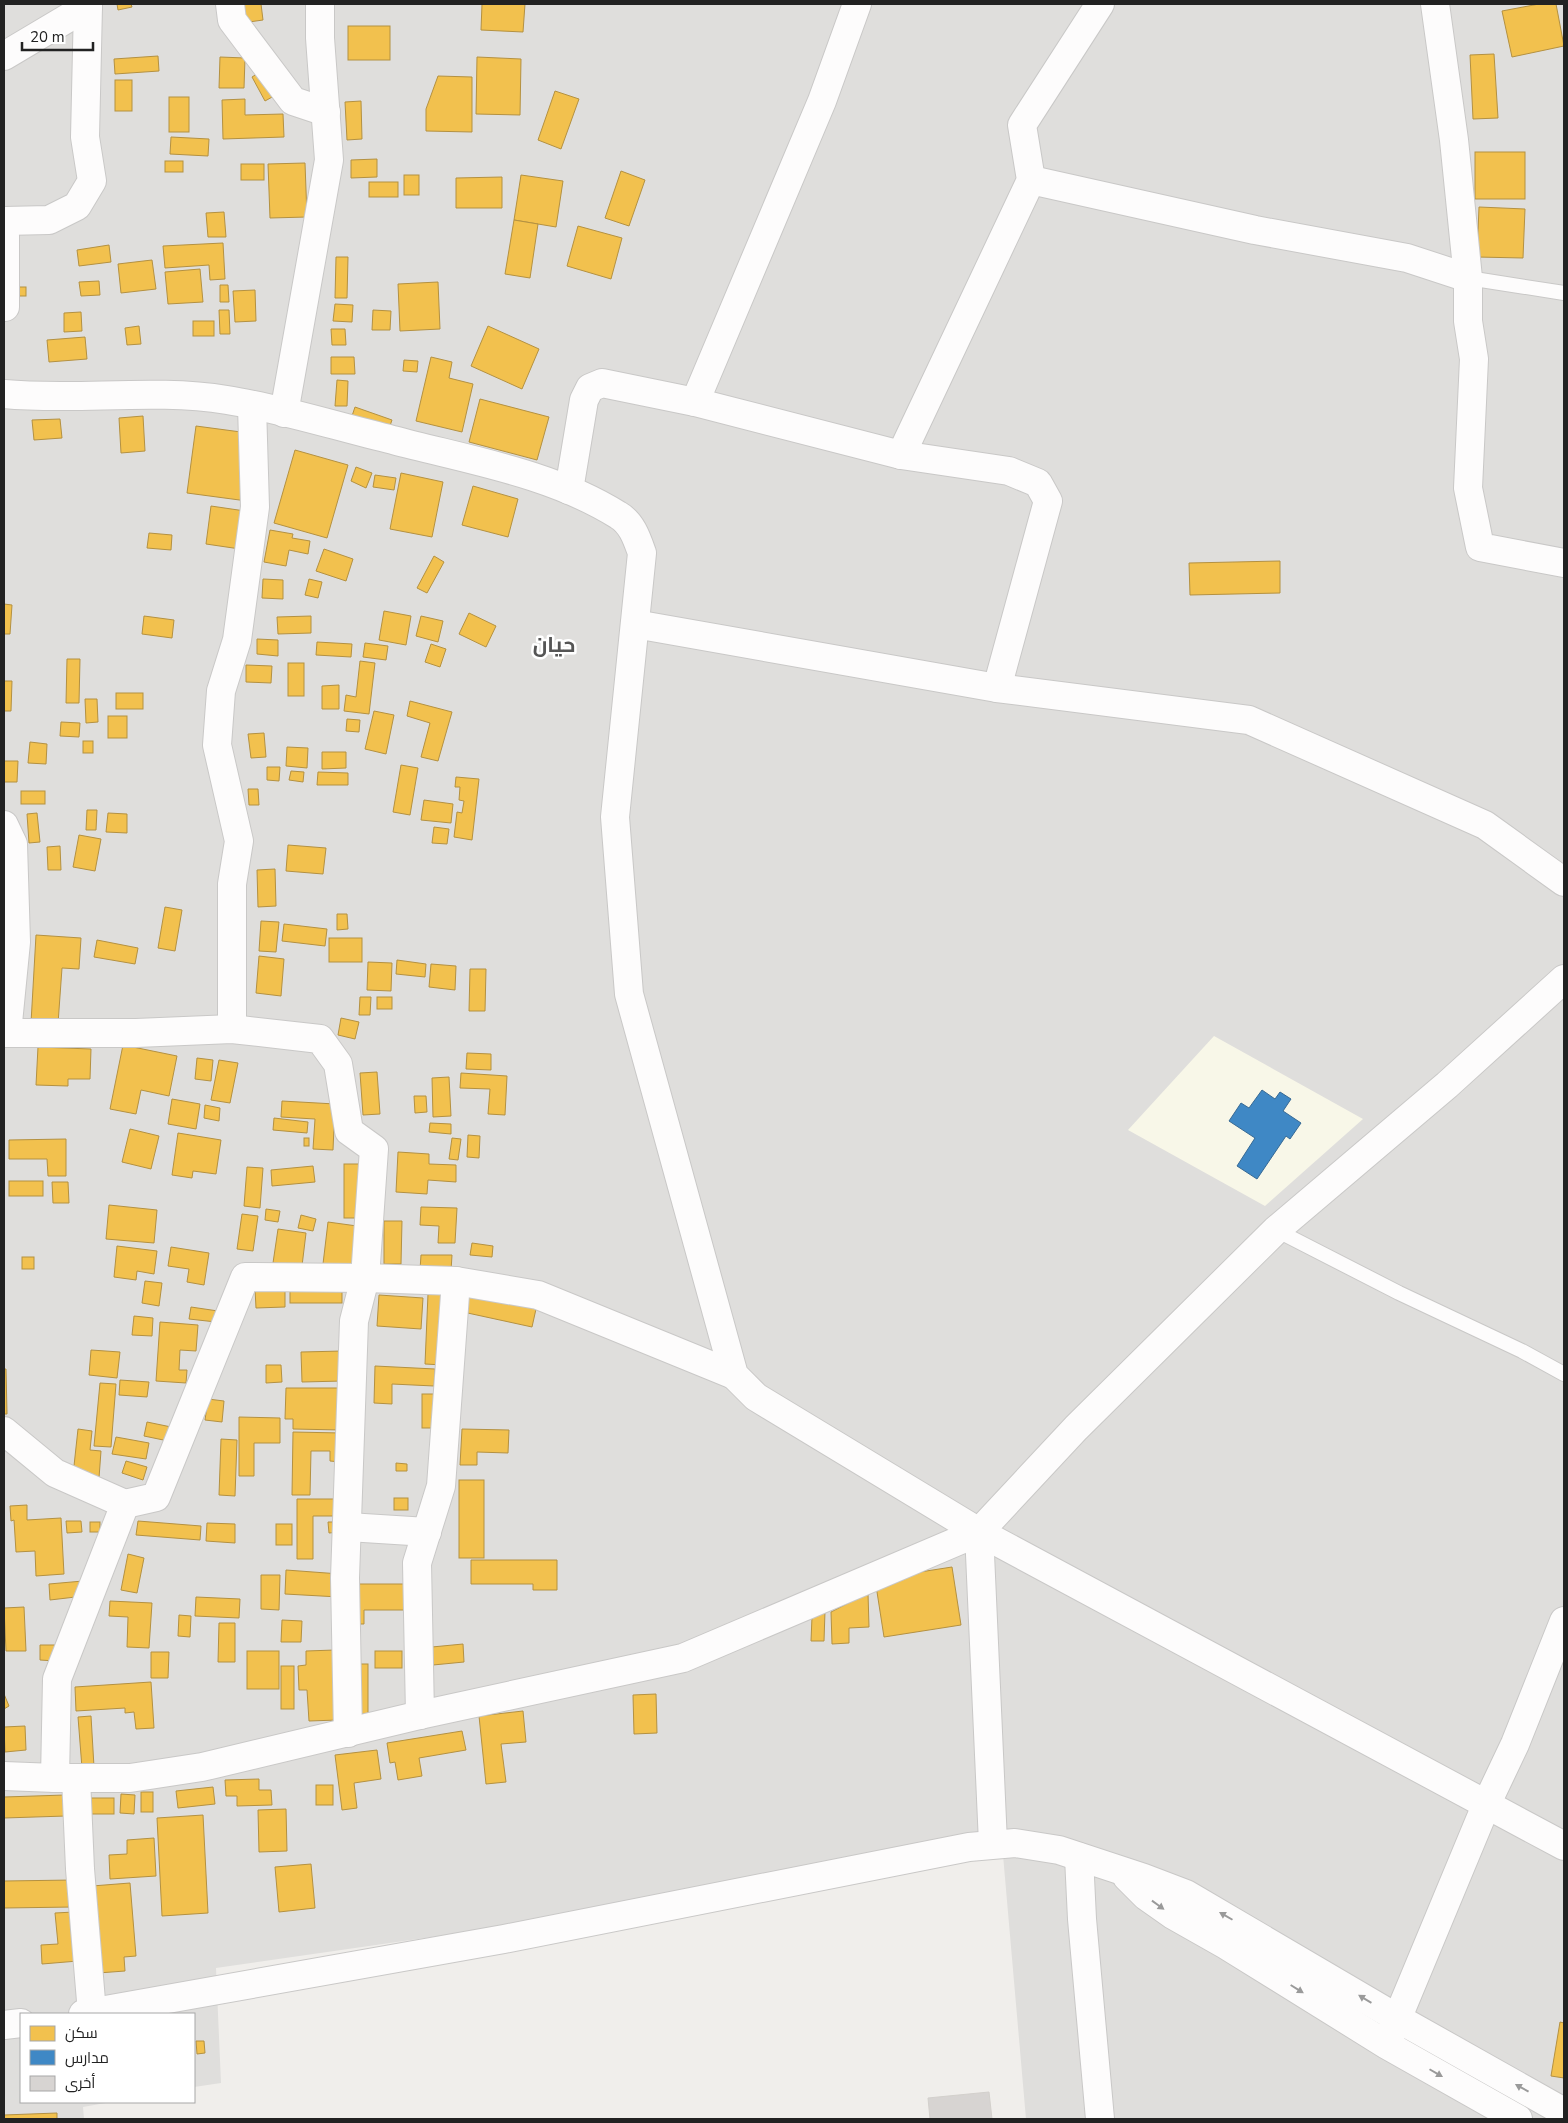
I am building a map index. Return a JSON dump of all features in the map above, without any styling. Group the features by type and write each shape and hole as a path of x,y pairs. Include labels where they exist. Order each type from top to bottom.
{"street":[{"path":"230,4 232,20 293,101 326,112"},
{"path":"284,413 329,160 320,38 320,4"},
{"path":"695,402 822,101 857,4"},
{"path":"900,455 1031,180 1022,125 1100,4"},
{"path":"1435,4 1454,140 1468,278 1468,320 1474,359 1468,488 1480,548 1564,563"},
{"path":"4,56 88,5"},
{"path":"4,221 49,220 77,206 92,181 85,137 88,5"},
{"path":"1031,180 1255,230 1408,258 1468,278"},
{"path":"4,233 5,307"},
{"path":"569,490 584,400 590,388 602,383 695,402 900,455 1009,471 1038,483 1048,501 997,688"},
{"path":"4,394 34,397 155,395 226,400 521,473 569,490 620,516 634,532 642,552 615,817 629,994 734,1375"},
{"path":"232,1029 232,884 239,841 217,745 221,691 237,640 255,507 252,406"},
{"path":"635,624 997,688 1249,720 1484,825 1564,882"},
{"path":"4,825 13,844 16,942 5,1033 136,1034 232,1029 320,1039 338,1064 349,1130 374,1149 365,1278 354,1321 345,1578 348,1733"},
{"path":"4,1776 130,1778 202,1767 420,1716 683,1658 979,1532 1076,1428 1276,1230 1447,1085 1564,978"},
{"path":"4,1431 54,1473 125,1504 156,1498 245,1277 456,1281 538,1295 734,1375 756,1397 979,1532 1564,1846"},
{"path":"420,1716 417,1563 441,1486 456,1281"},
{"path":"88,2013 80,1869 65,1778 57,1680 125,1504"},
{"path":"348,1527 427,1532"},
{"path":"979,1532 993,1843"},
{"path":"1387,2044 1487,1803 1515,1744 1564,1621"},
{"path":"93,2013 494,1940 993,1843 1037,1845 1166,1885 1200,1902 1397,2018 1564,2112"},
{"path":"1080,1857 1082,1928 1100,2119"},
{"path":"1122,1872 1146,1896 1173,1915 1226,1945 1387,2044 1518,2119"},
{"path":"4,2025 20,2023"}],"lane":[{"path":"1468,278 1564,292"},
{"path":"1276,1230 1399,1293 1522,1351 1564,1374"}],"shaded area":[{"path":"4,4 1564,4 1564,2119 1026,2119 1003,1855 216,1968 221,2083 195,2087 195,2013 20,2013 20,2103 105,2103 83,2107 84,2119 4,2119"},
{"path":"1214,1036 1363,1119 1265,1206 1128,1130"}],"building: سكن":[{"path":"117,4 131,4 132,7 118,10"},
{"path":"240,4 261,4 263,20 242,23"},
{"path":"482,4 525,4 523,32 481,30"},
{"path":"1539,4 1556,4 1564,46 1512,57 1502,11"},
{"path":"348,26 390,26 390,60 348,60"},
{"path":"1494,54 1498,118 1473,119 1470,55"},
{"path":"158,56 159,71 115,74 114,59"},
{"path":"220,57 245,58 244,88 219,88"},
{"path":"477,57 521,59 520,115 476,114"},
{"path":"260,72 274,96 265,101 252,77"},
{"path":"438,76 472,77 472,132 426,131 426,109"},
{"path":"115,80 132,80 132,111 115,111"},
{"path":"555,91 579,99 561,149 538,140"},
{"path":"169,97 189,97 189,132 169,132"},
{"path":"245,99 245,115 283,114 284,137 223,139 222,100"},
{"path":"361,101 362,139 347,140 345,102"},
{"path":"171,137 209,139 208,156 170,154"},
{"path":"1475,152 1525,152 1525,199 1475,199"},
{"path":"377,159 377,177 351,178 351,160"},
{"path":"165,161 183,161 183,172 165,172"},
{"path":"305,163 307,217 270,218 268,164"},
{"path":"241,164 264,164 264,180 241,180"},
{"path":"621,171 645,180 629,226 605,218"},
{"path":"404,175 419,175 419,195 404,195"},
{"path":"521,175 563,181 556,227 514,220"},
{"path":"502,177 502,208 456,208 456,178"},
{"path":"369,182 398,182 398,197 369,197"},
{"path":"1479,207 1525,209 1523,258 1477,257"},
{"path":"224,212 226,237 208,237 206,213"},
{"path":"514,220 538,224 530,278 505,274"},
{"path":"578,226 622,238 611,279 567,266"},
{"path":"223,243 225,279 210,280 209,265 165,268 163,246"},
{"path":"109,245 111,262 79,266 77,250"},
{"path":"336,257 348,257 347,298 335,298"},
{"path":"152,260 156,289 121,293 118,264"},
{"path":"200,269 203,302 168,304 165,272"},
{"path":"99,281 100,295 81,296 79,282"},
{"path":"438,282 440,329 400,331 398,284"},
{"path":"220,285 228,285 229,302 220,302"},
{"path":"14,287 26,287 26,296 14,296"},
{"path":"255,290 256,321 235,322 233,291"},
{"path":"335,304 353,305 352,322 333,321"},
{"path":"219,310 229,310 230,334 220,334"},
{"path":"373,310 391,311 390,330 372,330"},
{"path":"81,312 82,331 64,332 64,313"},
{"path":"193,321 214,321 214,336 193,336"},
{"path":"139,326 141,344 127,345 125,328"},
{"path":"488,326 539,349 522,389 471,366"},
{"path":"331,329 345,329 346,345 332,345"},
{"path":"85,337 87,359 49,362 47,340"},
{"path":"331,357 354,357 355,374 331,374"},
{"path":"431,357 452,362 449,378 473,384 462,432 416,421"},
{"path":"404,360 418,361 417,372 403,371"},
{"path":"337,380 348,381 347,406 335,406"},
{"path":"480,399 549,417 537,460 469,442"},
{"path":"355,407 392,420 386,437 349,425"},
{"path":"143,416 145,451 121,453 119,418"},
{"path":"60,419 62,438 34,440 32,420"},
{"path":"196,426 256,434 247,501 187,493"},
{"path":"295,450 348,465 327,538 274,523"},
{"path":"356,467 372,473 366,488 351,481"},
{"path":"401,473 443,482 432,537 390,529"},
{"path":"375,475 396,478 394,490 373,487"},
{"path":"473,486 518,499 508,537 462,525"},
{"path":"211,506 245,511 240,549 206,544"},
{"path":"270,530 293,534 292,538 310,541 308,554 289,550 286,566 264,562"},
{"path":"149,533 172,535 171,550 147,548"},
{"path":"324,549 353,559 346,581 316,571"},
{"path":"434,556 444,562 427,593 417,588"},
{"path":"1280,561 1280,593 1190,595 1189,563"},
{"path":"263,579 283,580 283,599 262,598"},
{"path":"309,579 322,582 318,598 305,595"},
{"path":"4,604 12,605 10,634 4,634"},
{"path":"384,611 411,616 406,645 379,640"},
{"path":"469,613 496,626 486,647 459,634"},
{"path":"144,616 174,620 172,638 142,634"},
{"path":"311,616 311,633 278,634 277,617"},
{"path":"421,616 443,621 438,642 416,636"},
{"path":"257,639 278,640 278,656 257,654"},
{"path":"317,642 352,644 351,657 316,655"},
{"path":"365,643 388,646 386,660 363,657"},
{"path":"431,644 446,649 440,667 425,662"},
{"path":"67,659 80,659 79,703 66,703"},
{"path":"360,661 375,663 369,714 344,711 346,695 356,697"},
{"path":"288,663 304,663 304,696 288,696"},
{"path":"246,665 272,666 271,683 246,682"},
{"path":"4,681 12,681 11,711 4,711"},
{"path":"339,685 339,709 322,709 322,686"},
{"path":"116,693 143,693 143,709 116,709"},
{"path":"85,699 97,699 98,722 86,723"},
{"path":"410,701 452,712 438,761 421,757 430,723 407,716"},
{"path":"374,711 394,715 386,754 365,749"},
{"path":"108,716 127,716 127,738 108,738"},
{"path":"347,719 360,720 359,732 346,731"},
{"path":"61,722 80,723 79,737 60,736"},
{"path":"264,733 266,757 251,758 248,734"},
{"path":"83,741 93,741 93,753 83,753"},
{"path":"30,742 47,744 46,764 28,763"},
{"path":"287,747 308,748 307,768 286,766"},
{"path":"322,752 346,752 346,768 322,769"},
{"path":"4,761 18,761 17,782 4,782"},
{"path":"401,765 418,768 410,815 393,812"},
{"path":"267,767 280,767 279,781 267,780"},
{"path":"291,771 304,772 303,782 289,780"},
{"path":"318,772 348,773 348,785 317,785"},
{"path":"456,777 479,779 472,840 454,837 457,812 462,813 464,801 459,800 460,787 455,787"},
{"path":"248,789 258,789 259,805 249,805"},
{"path":"21,791 45,791 45,804 21,804"},
{"path":"424,800 453,804 451,823 421,820"},
{"path":"87,810 97,810 96,830 86,830"},
{"path":"37,813 40,842 29,843 27,814"},
{"path":"108,813 127,814 127,833 106,832"},
{"path":"434,827 449,829 447,844 432,843"},
{"path":"79,835 101,839 95,871 73,867"},
{"path":"288,845 326,848 323,874 286,871"},
{"path":"60,846 61,870 48,870 47,847"},
{"path":"275,869 276,906 258,907 257,870"},
{"path":"165,907 182,910 175,951 158,948"},
{"path":"337,914 347,914 348,929 337,930"},
{"path":"261,921 279,922 276,952 259,951"},
{"path":"284,924 327,929 325,946 282,941"},
{"path":"36,935 81,938 79,969 62,968 58,1024 31,1023"},
{"path":"329,938 362,938 362,962 329,962"},
{"path":"97,940 138,948 135,964 94,957"},
{"path":"259,956 284,959 281,996 256,993"},
{"path":"397,960 426,964 425,977 396,974"},
{"path":"368,962 392,963 391,991 367,990"},
{"path":"431,964 456,966 455,990 429,987"},
{"path":"470,969 486,969 485,1011 469,1011"},
{"path":"360,997 371,997 370,1015 359,1015"},
{"path":"377,997 392,997 392,1009 377,1009"},
{"path":"341,1018 359,1022 355,1039 338,1035"},
{"path":"123,1045 177,1056 169,1096 141,1090 136,1114 110,1109"},
{"path":"38,1047 91,1049 90,1079 68,1079 68,1086 36,1085"},
{"path":"467,1053 491,1054 491,1070 466,1069"},
{"path":"197,1058 213,1060 211,1081 195,1079"},
{"path":"219,1060 238,1063 230,1103 211,1100"},
{"path":"377,1072 380,1114 363,1115 360,1073"},
{"path":"461,1073 507,1076 505,1115 488,1114 490,1089 460,1088"},
{"path":"449,1077 451,1116 433,1117 432,1078"},
{"path":"414,1096 426,1096 427,1112 415,1113"},
{"path":"172,1099 200,1104 196,1129 168,1124"},
{"path":"282,1101 335,1104 333,1150 313,1149 315,1119 281,1117"},
{"path":"205,1105 220,1108 219,1121 204,1118"},
{"path":"274,1118 308,1122 307,1133 273,1130"},
{"path":"430,1123 451,1124 451,1134 429,1132"},
{"path":"130,1129 159,1136 151,1169 122,1162"},
{"path":"178,1133 221,1140 216,1174 193,1171 192,1178 172,1175"},
{"path":"468,1135 480,1136 479,1158 467,1157"},
{"path":"304,1138 309,1138 309,1146 304,1146"},
{"path":"452,1138 461,1139 458,1160 449,1159"},
{"path":"66,1139 66,1176 48,1176 47,1159 9,1159 9,1140"},
{"path":"398,1152 429,1154 429,1164 456,1165 456,1182 428,1180 427,1194 396,1192"},
{"path":"344,1164 360,1164 360,1218 344,1218"},
{"path":"313,1166 315,1182 272,1186 271,1170"},
{"path":"247,1167 263,1168 260,1208 244,1206"},
{"path":"9,1181 43,1181 43,1196 9,1196"},
{"path":"52,1182 68,1182 69,1203 53,1203"},
{"path":"109,1205 157,1210 154,1243 106,1239"},
{"path":"421,1207 457,1208 455,1243 438,1243 439,1226 420,1225"},
{"path":"266,1209 280,1211 278,1222 265,1220"},
{"path":"242,1214 258,1216 253,1251 237,1249"},
{"path":"301,1215 316,1219 313,1231 298,1228"},
{"path":"384,1221 402,1221 401,1264 384,1264"},
{"path":"328,1222 357,1226 352,1268 323,1264"},
{"path":"278,1229 306,1233 302,1266 273,1263"},
{"path":"472,1243 493,1246 492,1257 470,1255"},
{"path":"117,1246 157,1251 154,1274 137,1271 136,1280 114,1277"},
{"path":"171,1247 209,1253 204,1285 187,1282 189,1269 168,1266"},
{"path":"421,1255 452,1255 451,1271 420,1270"},
{"path":"22,1257 34,1257 34,1269 22,1269"},
{"path":"145,1281 162,1283 159,1306 142,1303"},
{"path":"290,1285 342,1285 342,1303 290,1303"},
{"path":"285,1287 285,1307 256,1308 255,1289"},
{"path":"428,1294 445,1294 443,1365 425,1364"},
{"path":"467,1294 536,1309 532,1327 463,1312"},
{"path":"379,1295 423,1298 421,1329 377,1326"},
{"path":"191,1307 218,1311 216,1322 189,1319"},
{"path":"134,1316 153,1318 152,1336 132,1335"},
{"path":"160,1322 198,1325 196,1351 180,1350 179,1370 187,1370 186,1383 156,1381"},
{"path":"91,1350 120,1352 117,1378 89,1375"},
{"path":"343,1351 343,1381 302,1382 301,1352"},
{"path":"266,1365 281,1365 282,1382 266,1383"},
{"path":"375,1366 435,1369 434,1386 392,1384 392,1404 374,1403"},
{"path":"4,1369 6,1369 7,1414 4,1414"},
{"path":"120,1380 149,1382 147,1397 119,1395"},
{"path":"100,1383 116,1384 111,1447 94,1446"},
{"path":"286,1388 342,1388 341,1430 293,1429 293,1419 285,1419"},
{"path":"422,1394 436,1394 436,1428 422,1428"},
{"path":"208,1399 224,1401 222,1422 205,1420"},
{"path":"239,1417 280,1418 280,1443 254,1443 254,1476 239,1476"},
{"path":"147,1422 176,1428 173,1442 144,1436"},
{"path":"78,1429 92,1431 90,1450 101,1451 99,1478 73,1475"},
{"path":"462,1429 509,1430 508,1453 477,1452 477,1465 460,1465"},
{"path":"293,1432 341,1433 340,1462 330,1461 330,1451 311,1451 310,1495 292,1495"},
{"path":"116,1437 149,1443 146,1459 112,1454"},
{"path":"221,1439 237,1440 235,1496 219,1495"},
{"path":"126,1461 147,1467 143,1480 122,1473"},
{"path":"396,1463 407,1464 407,1471 396,1471"},
{"path":"459,1480 484,1480 484,1558 459,1558"},
{"path":"394,1498 408,1498 408,1510 394,1510"},
{"path":"297,1499 340,1499 340,1516 313,1516 313,1559 297,1559"},
{"path":"27,1505 27,1520 61,1518 64,1574 36,1576 35,1551 16,1552 14,1520 11,1521 10,1506"},
{"path":"66,1521 81,1521 82,1532 67,1533"},
{"path":"138,1521 201,1526 200,1540 136,1535"},
{"path":"90,1522 100,1522 100,1532 90,1532"},
{"path":"328,1522 340,1522 341,1532 329,1533"},
{"path":"207,1523 235,1524 235,1543 206,1541"},
{"path":"276,1524 292,1524 292,1545 276,1545"},
{"path":"128,1554 144,1558 137,1593 121,1590"},
{"path":"471,1560 557,1560 557,1590 533,1590 533,1584 471,1584"},
{"path":"952,1567 961,1625 884,1637 875,1579"},
{"path":"286,1570 340,1574 339,1597 285,1594"},
{"path":"261,1575 280,1575 279,1610 261,1609"},
{"path":"83,1581 84,1596 50,1600 49,1584"},
{"path":"351,1584 407,1584 407,1610 364,1610 364,1624 351,1624"},
{"path":"868,1593 869,1627 849,1628 849,1643 832,1644 831,1612"},
{"path":"196,1597 240,1599 239,1618 195,1616"},
{"path":"110,1601 152,1603 149,1648 127,1647 128,1617 109,1616"},
{"path":"24,1607 26,1651 6,1651 4,1608"},
{"path":"825,1611 824,1641 811,1641 812,1617"},
{"path":"179,1615 191,1616 190,1637 178,1636"},
{"path":"282,1620 302,1621 301,1642 281,1642"},
{"path":"219,1623 235,1623 235,1662 218,1662"},
{"path":"463,1644 464,1662 433,1665 432,1647"},
{"path":"40,1645 55,1645 55,1661 40,1660"},
{"path":"335,1650 338,1720 309,1721 307,1690 299,1690 298,1666 306,1665 306,1651"},
{"path":"247,1651 279,1651 279,1689 247,1689"},
{"path":"375,1651 402,1651 402,1668 375,1668"},
{"path":"151,1652 169,1652 168,1678 151,1678"},
{"path":"351,1664 368,1664 368,1714 351,1714"},
{"path":"281,1666 294,1666 294,1709 281,1709"},
{"path":"151,1682 154,1728 136,1729 134,1712 125,1713 125,1708 76,1711 75,1687"},
{"path":"4,1694 9,1706 4,1709"},
{"path":"656,1694 657,1733 634,1734 633,1695"},
{"path":"523,1711 526,1742 501,1744 506,1782 486,1784 479,1716"},
{"path":"91,1716 94,1767 82,1768 78,1717"},
{"path":"25,1726 26,1750 5,1752 4,1727"},
{"path":"462,1731 466,1750 419,1758 422,1776 398,1780 395,1762 390,1763 387,1743"},
{"path":"377,1750 381,1779 354,1783 357,1808 342,1810 335,1755"},
{"path":"259,1779 259,1790 271,1790 272,1805 237,1806 237,1796 226,1796 225,1780"},
{"path":"316,1785 333,1785 333,1805 316,1805"},
{"path":"213,1787 215,1804 178,1808 176,1791"},
{"path":"141,1792 153,1792 153,1812 141,1812"},
{"path":"121,1794 135,1795 134,1814 120,1813"},
{"path":"65,1795 66,1816 4,1818 4,1797"},
{"path":"90,1798 114,1798 114,1814 90,1814"},
{"path":"286,1809 287,1851 259,1852 258,1810"},
{"path":"203,1815 208,1913 162,1916 157,1818"},
{"path":"154,1838 156,1876 110,1879 109,1855 127,1854 127,1840"},
{"path":"311,1864 315,1908 279,1912 275,1867"},
{"path":"73,1880 73,1907 4,1908 4,1881"},
{"path":"130,1883 136,1956 124,1957 125,1971 98,1973 92,1886"},
{"path":"74,1912 78,1961 42,1964 41,1945 58,1944 55,1913"},
{"path":"1560,2022 1564,2023 1564,2078 1551,2076"},
{"path":"196,2041 204,2041 205,2053 197,2054"},
{"path":"57,2113 57,2119 4,2119 4,2115"}],"building: مدارس":[{"path":"1262,1090 1275,1099 1280,1092 1291,1099 1283,1111 1301,1123 1290,1139 1286,1136 1257,1179 1237,1166 1255,1138 1229,1121 1241,1103 1249,1108"}],"building: أخرى":[{"path":"989,2092 992,2119 930,2119 928,2098"}],"district":[{"name":"حيان","path":"554,645"}]}
